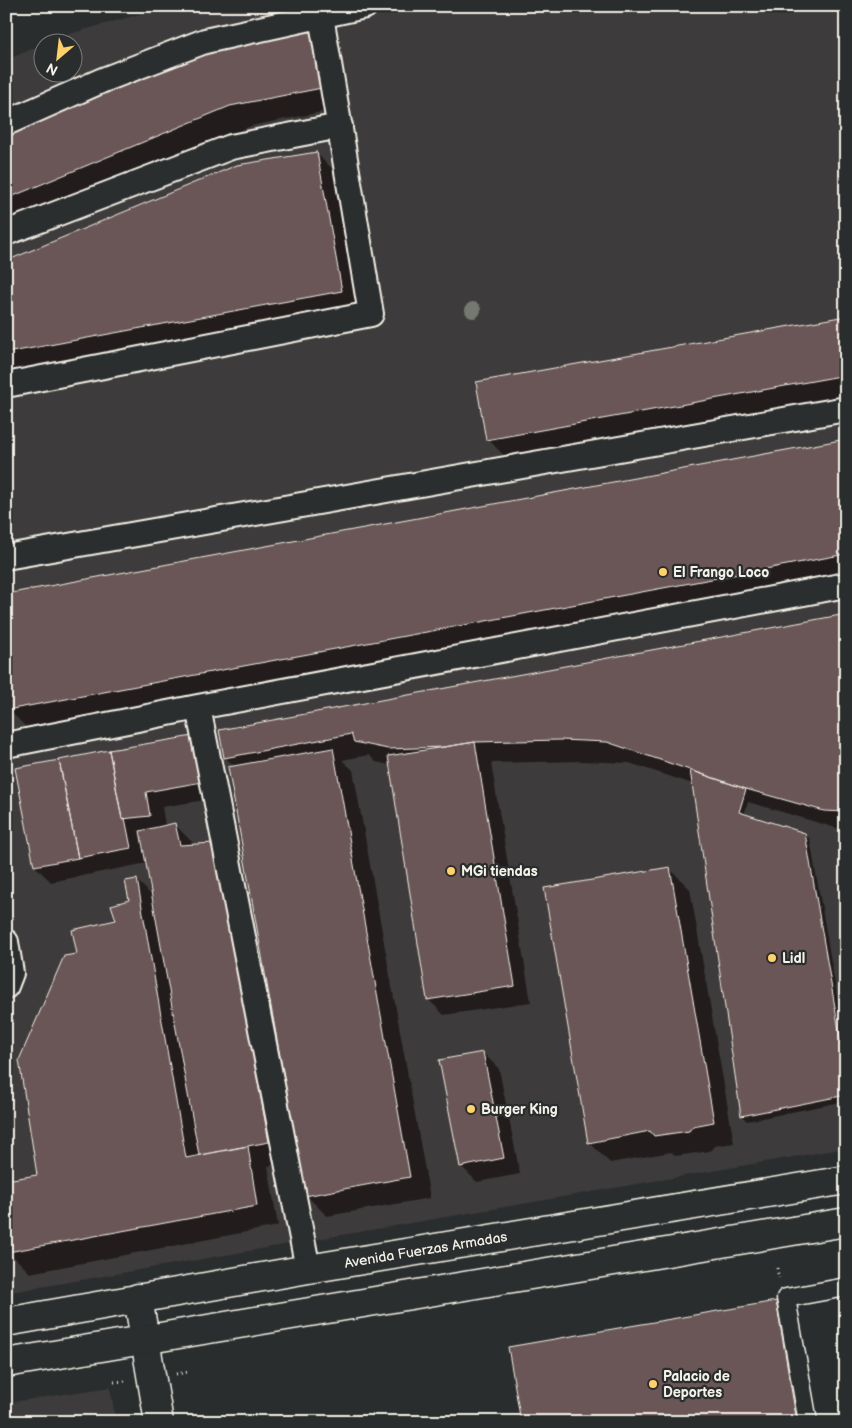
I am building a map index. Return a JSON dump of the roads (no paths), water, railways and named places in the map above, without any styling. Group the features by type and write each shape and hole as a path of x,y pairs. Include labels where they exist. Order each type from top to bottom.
{"main road":[{"name":"Avenida Fuerzas Armadas","path":"6,1322 308,1269 846,1180"},
{"path":"6,1363 846,1222"},
{"path":"138,1298 159,1422"}],"street":[{"path":"6,123 103,80 205,41 365,6"},
{"path":"6,385 371,314 321,16"},
{"path":"6,233 231,148 340,126"},
{"path":"6,558 846,409"},
{"path":"6,744 846,585"},
{"path":"198,707 308,1269"},
{"path":"6,942 11,973 6,986"},
{"path":"808,1422 786,1298 846,1287"}],"place":[{"name":"El Frango Loco","path":"663,572"},
{"name":"MGi tiendas","path":"451,871"},
{"name":"Lidl","path":"772,958"},
{"name":"Burger King","path":"471,1109"},
{"name":"Palacio de Deportes","path":"653,1384"}]}
